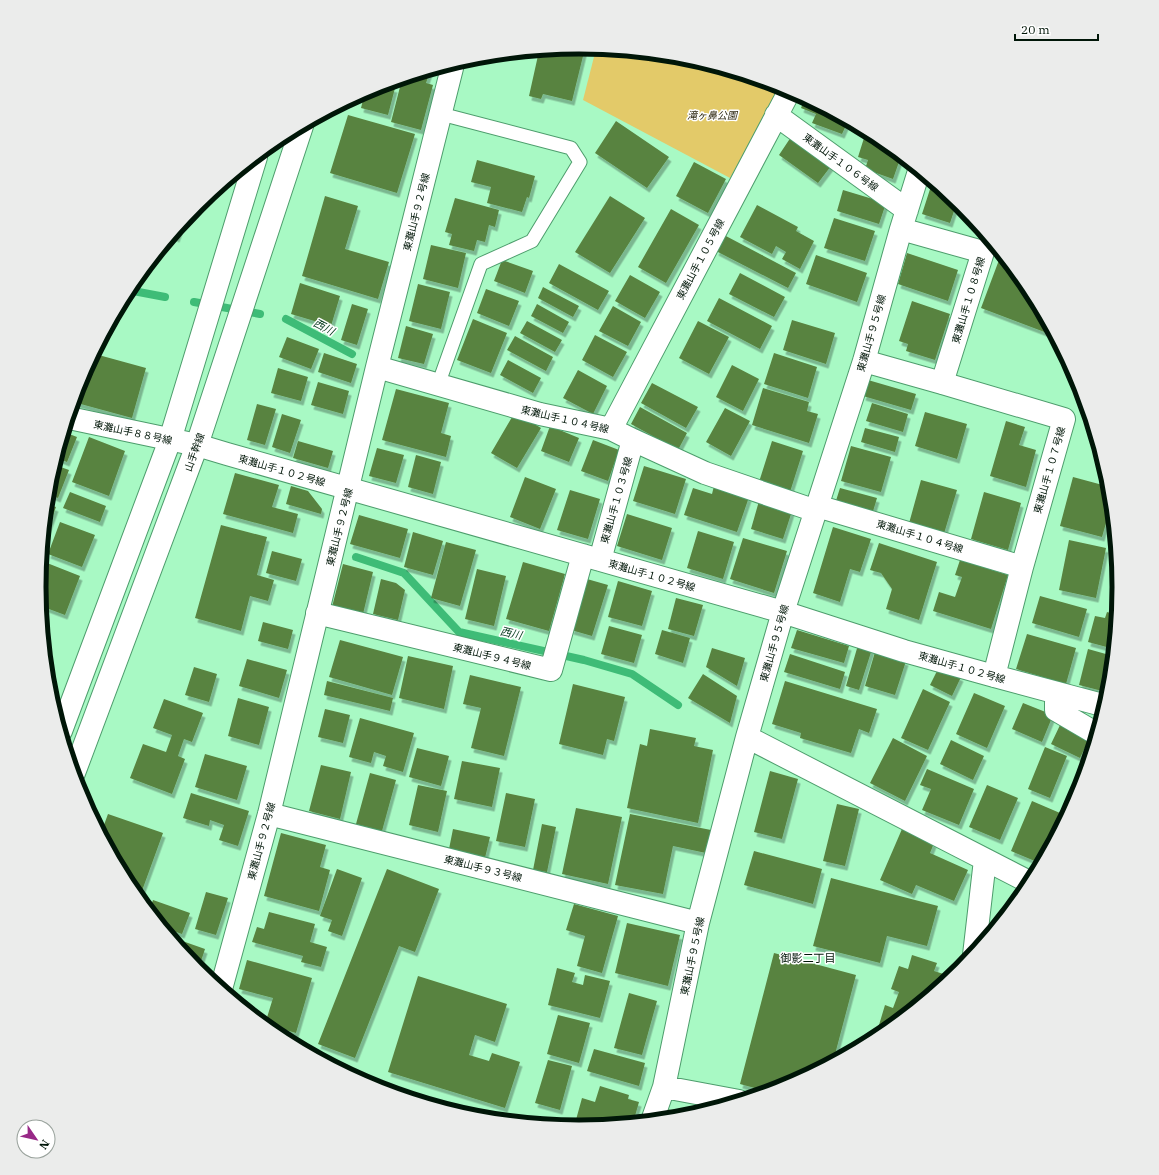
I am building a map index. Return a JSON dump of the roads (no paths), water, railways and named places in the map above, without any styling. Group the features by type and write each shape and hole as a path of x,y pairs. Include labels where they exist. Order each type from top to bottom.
{"street":[{"name":"東灘山手９２号線","path":"222,984 269,814 376,367 452,70"},
{"name":"東灘山手１０５号線","path":"611,428 787,96"},
{"name":"東灘山手１０６号線","path":"776,115 904,219"},
{"name":"山手幹線","path":"77,766 197,445 300,134"},
{"path":"64,724 170,440 253,165"},
{"name":"東灘山手９５号線","path":"654,1115 664,1087 698,923 747,737 783,612 864,361 918,175"},
{"name":"東灘山手１０８号線","path":"904,219 983,252 942,383"},
{"name":"東灘山手１０７号線","path":"864,361 1064,419 1022,567 994,676"},
{"name":"東灘山手１０４号線","path":"376,367 540,414 611,428 633,440 705,473 817,508 1022,567"},
{"name":"東灘山手８８号線","path":"73,419 197,445"},
{"name":"東灘山手１０３号線","path":"591,558 633,440"},
{"name":"東灘山手１０２号線","path":"197,445 783,612 904,650 994,676 1100,704"},
{"name":"東灘山手９４号線","path":"317,613 551,670 591,558"},
{"path":"1056,693 1056,710 1093,732"},
{"path":"747,737 1025,880"},
{"name":"東灘山手９３号線","path":"269,814 698,923"},
{"path":"975,945 985,860"},
{"path":"664,1087 730,1099"}],"lane":[{"path":"438,385 481,264 532,241 580,162 571,148 440,114"}],"waterway":[{"name":"西川","path":"136,291 165,297"},
{"name":"西川","path":"194,302 260,314"},
{"name":"西川","path":"286,319 352,354"},
{"name":"西川","path":"356,557 404,573 459,632 584,660 632,674 678,705"}],"district":[{"name":"御影二丁目","path":"808,958"}],"park label":[{"name":"滝ヶ鼻公園","path":"712,115"}]}
